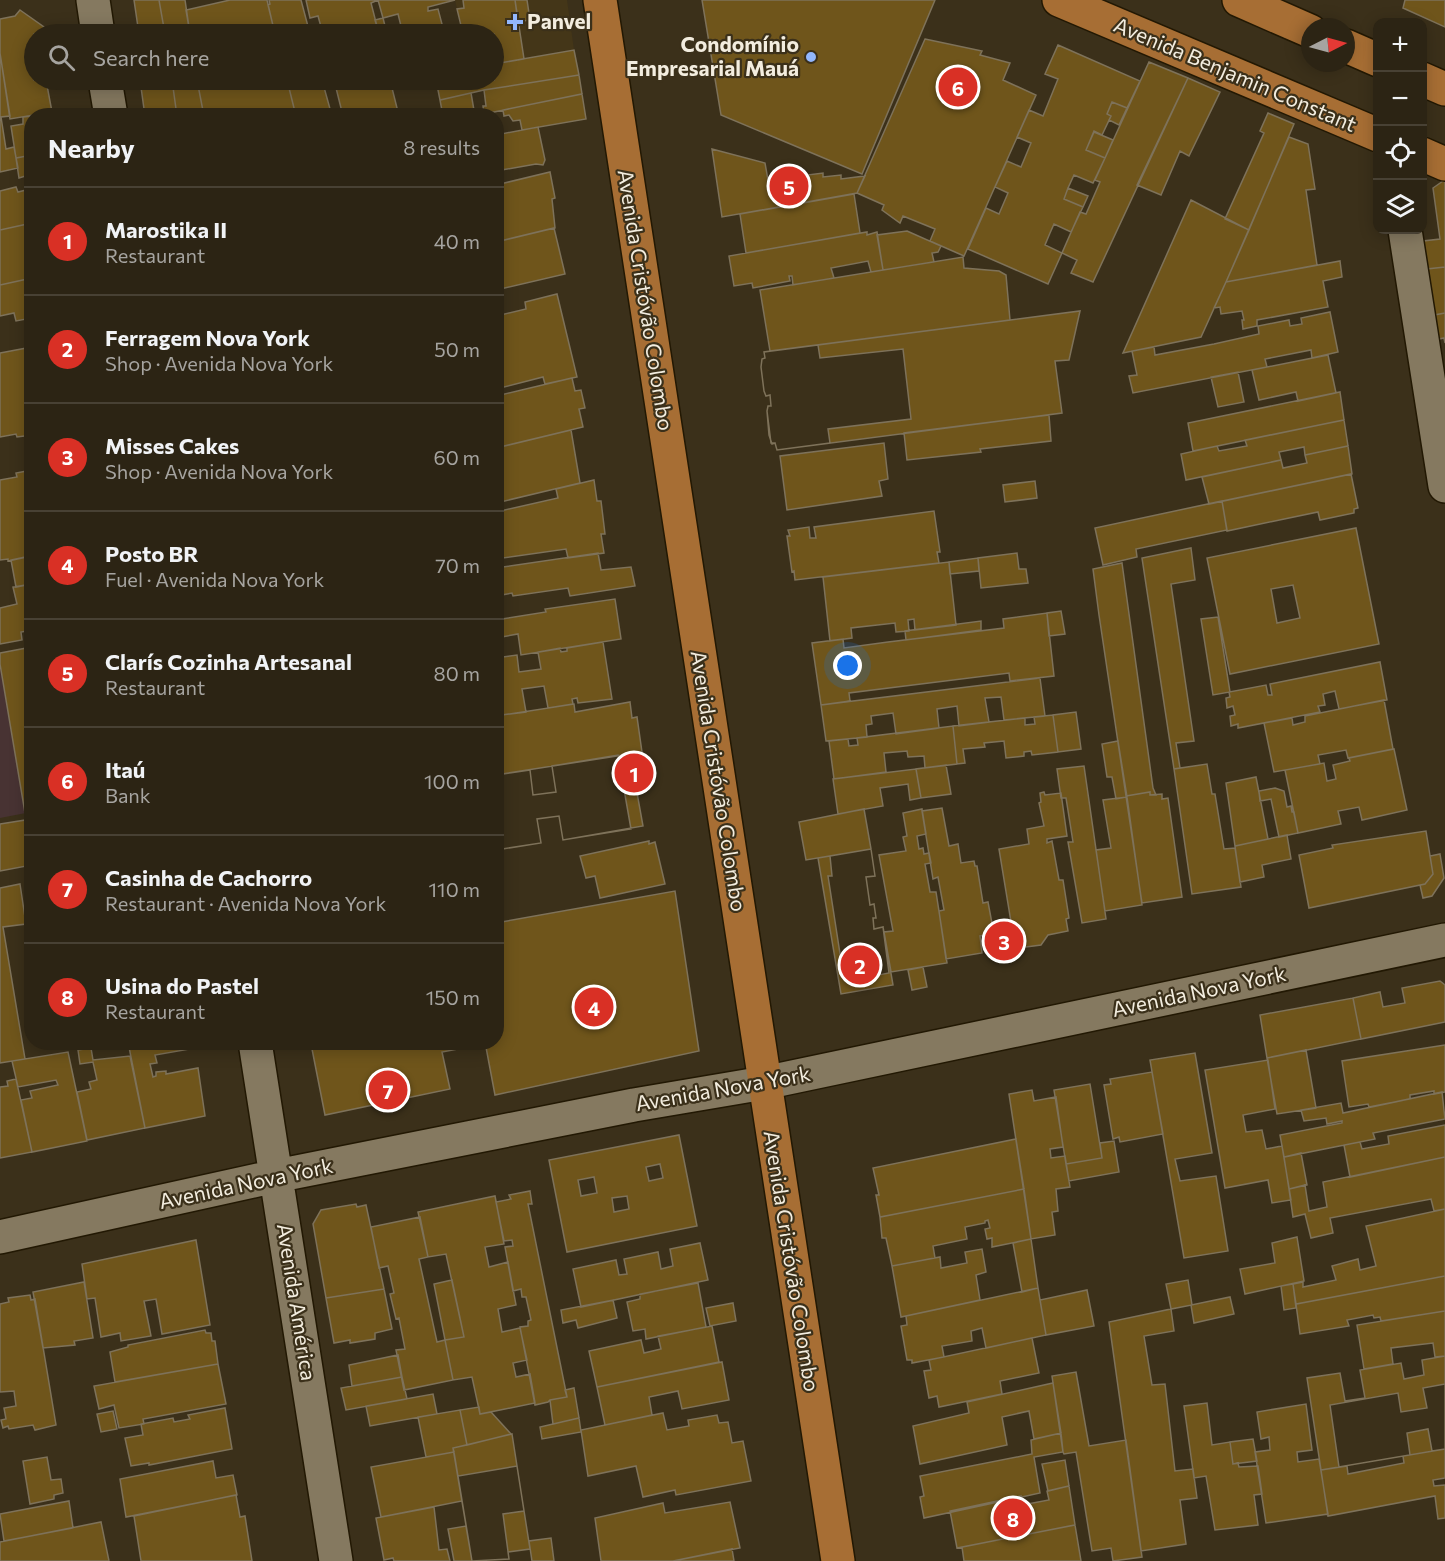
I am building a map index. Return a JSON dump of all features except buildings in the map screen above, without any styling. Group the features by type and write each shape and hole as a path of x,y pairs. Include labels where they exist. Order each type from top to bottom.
{"main road":[{"name":"Avenida Cristóvão Colombo","path":"600,0 837,1561"},
{"name":"Avenida Benjamin Constant","path":"1059,0 1373,133"},
{"path":"1239,0 1301,27"},
{"path":"1355,50 1373,58"},
{"path":"1427,81 1445,89"},
{"path":"1427,156 1445,164"}],"street":[{"path":"93,0 97,24"},
{"path":"107,90 110,108"},
{"path":"1406,234 1445,486"},
{"name":"Avenida Nova York","path":"0,1237 276,1176 634,1105 764,1083 1445,940"},
{"name":"Avenida América","path":"256,1050 336,1561"}],"shaded area":[{"name":"Panvel","path":"455,0 567,0 574,50 504,62 504,24 461,24"},
{"path":"24,648 24,813 0,818 0,653"}],"place":[{"name":"Panvel","path":"515,22"},
{"name":"Condomínio Empresarial Mauá","path":"811,57"},
{"name":"Itaú","path":"958,87"},
{"name":"Clarís Cozinha Artesanal","path":"789,186"},
{"name":"Marostika II","path":"634,773"},
{"name":"Misses Cakes","path":"1004,941"},
{"name":"Ferragem Nova York","path":"860,965"},
{"name":"Posto BR","path":"594,1007"},
{"name":"Casinha de Cachorro","path":"388,1090"},
{"name":"Usina do Pastel","path":"1013,1518"}]}
